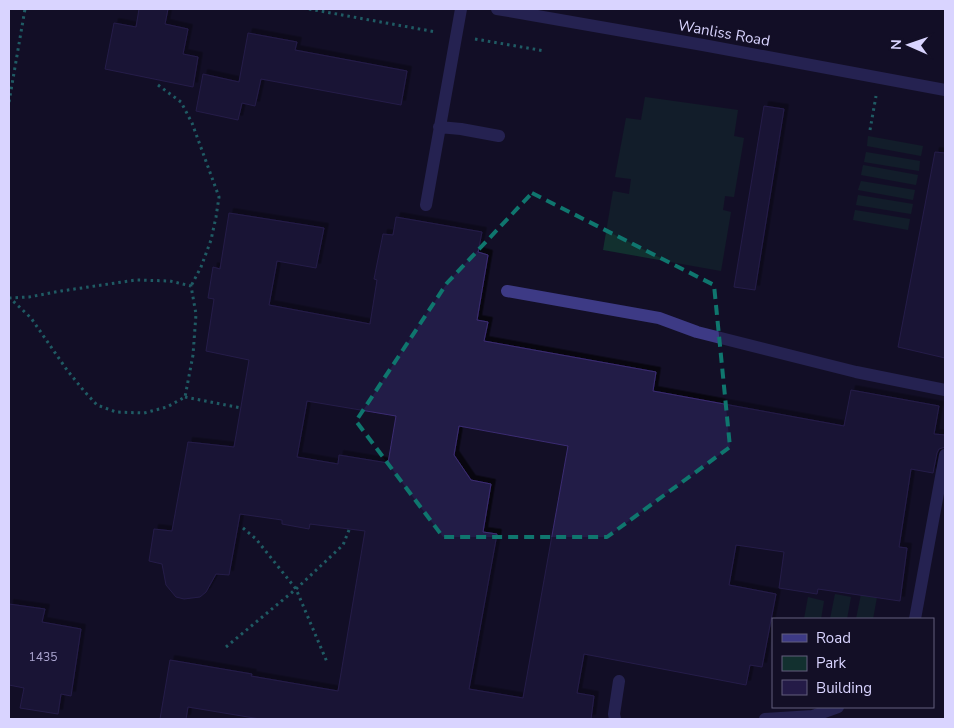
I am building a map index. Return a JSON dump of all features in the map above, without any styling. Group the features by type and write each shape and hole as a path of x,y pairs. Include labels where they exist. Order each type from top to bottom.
{"street":[{"path":"426,205 461,9"},
{"name":"Wanliss Road","path":"497,9 945,90"},
{"path":"439,127 499,136"},
{"path":"507,291 659,318 697,332 856,372 945,390"},
{"path":"914,618 945,456"},
{"path":"615,719 614,714 619,681"},
{"path":"765,719 813,716 835,708"}],"path":[{"path":"9,102 25,9"},
{"path":"309,9 545,51"},
{"path":"870,130 879,78"},
{"path":"158,85 181,102 185,109 219,197 211,240 201,267 191,286 196,314 193,355 185,396"},
{"path":"10,299 29,298 61,291 136,280 170,281 191,286"},
{"path":"10,299 31,318 67,370 97,405 116,412 144,413 167,407 185,396 241,408"},
{"path":"243,528 256,539 296,589 327,662"},
{"path":"226,647 296,589 343,545 349,530"}],"highlighted area":[{"path":"532,193 714,285 730,447 607,537 443,537 356,421 447,283"}],"green space":[{"path":"645,97 738,110 734,136 744,138 734,197 725,196 723,210 731,212 721,271 603,250 613,191 629,194 631,179 615,177 626,118 641,120"},
{"path":"868,136 923,146 921,156 867,146"},
{"path":"866,152 920,161 919,171 864,162"},
{"path":"863,165 918,175 916,185 861,175"},
{"path":"861,181 915,190 913,200 858,190"},
{"path":"858,195 913,204 911,214 856,205"},
{"path":"855,210 910,219 908,230 853,220"},
{"path":"835,594 851,597 847,618 830,618"},
{"path":"861,594 877,597 873,618 856,618"},
{"path":"808,597 824,601 821,618 804,618"}],"building":[{"path":"139,9 168,9 165,24 188,29 183,54 198,57 193,87 105,69 114,23 136,27"},
{"path":"248,33 297,42 295,50 407,71 401,105 261,79 255,106 242,103 238,120 196,111 203,74 239,82"},
{"path":"764,106 784,109 755,290 734,287"},
{"path":"935,152 945,153 945,358 898,347"},
{"path":"229,213 324,228 316,268 277,261 269,305 370,324 377,280 374,279 383,234 393,235 396,217 482,232 478,252 488,255 477,320 488,322 484,341 656,372 653,391 844,426 851,390 939,406 934,434 945,435 945,447 939,449 937,453 933,473 911,469 899,547 907,548 900,601 818,589 817,594 779,588 784,552 736,545 729,585 776,594 762,667 750,665 746,685 584,654 577,693 594,696 591,719 260,719 188,707 186,719 160,719 170,660 338,691 365,531 310,524 309,529 282,524 282,520 240,514 229,575 216,574 206,592 200,597 184,599 176,597 166,585 162,564 149,561 154,529 172,531 188,442 234,447 249,360 206,351 214,299 208,298 213,267 220,269","holes":["307,401 396,416 388,463 339,455 338,464 297,457","459,426 568,446 523,698 469,689 497,534 483,532 491,484 471,480 454,455"]},
{"path":"9,604 45,609 42,622 81,629 71,696 61,694 58,714 20,708 24,688 9,685"}]}
